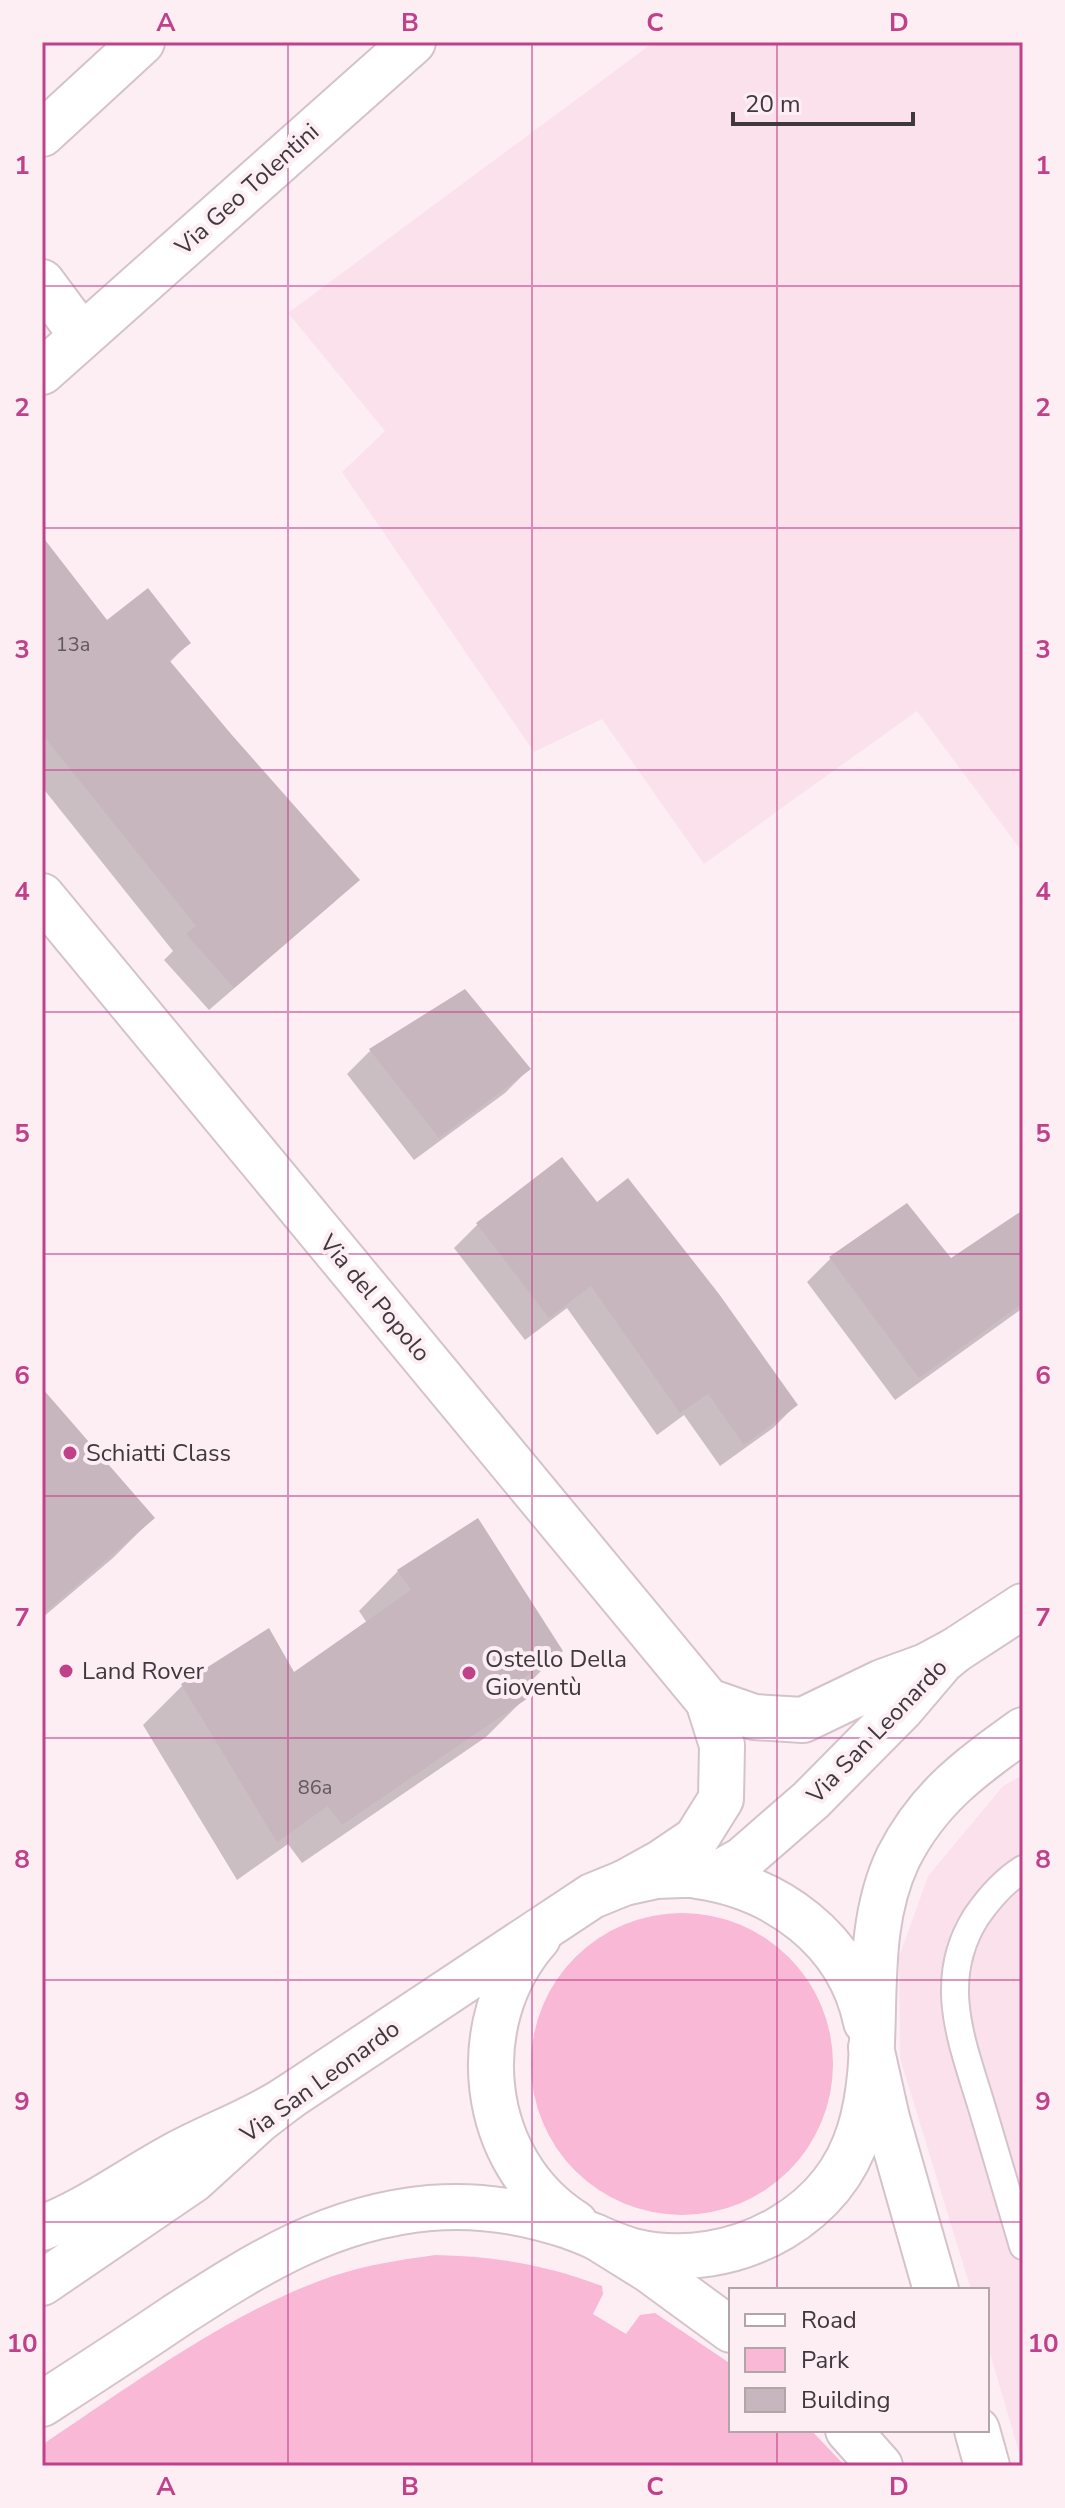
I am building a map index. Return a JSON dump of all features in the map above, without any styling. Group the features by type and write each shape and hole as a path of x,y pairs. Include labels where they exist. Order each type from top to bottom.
{"main road":[{"path":"42,134 142,42"},
{"name":"Via Geo Tolentini","path":"42,372 413,42"},
{"path":"42,282 82,336"},
{"name":"Via del Popolo","path":"42,896 708,1701 722,1745 721,1799 696,1839 624,1883"},
{"name":"Via San Leonardo","path":"42,2283 193,2180 289,2097 592,1896 624,1883 656,1876 726,1869 757,1850 860,1750 954,1651 1023,1606"},
{"path":"708,1701 754,1717 803,1720 954,1651"},
{"name":"Via San Leonardo","path":"42,2404 260,2262 306,2240 353,2223 407,2211 475,2208 533,2216 632,2250 670,2256 710,2254 747,2245 781,2228 812,2205 837,2176 854,2146 865,2115 871,2081 878,1933 885,1896 897,1861 915,1828 937,1798 963,1773 1023,1730"},
{"name":"Via San Leonardo","path":"690,1875 724,1880 756,1890 786,1907 813,1928 853,1982 865,2014 871,2047"},
{"name":"Via San Leonardo","path":"563,1914 536,1940 508,1984 498,2007 490,2046 490,2084 498,2122 513,2157 536,2189 563,2216 596,2237"},
{"path":"871,2047 887,2118 935,2288"},
{"path":"42,2228 73,2215 173,2156 273,2108 289,2097"},
{"path":"596,2237 649,2270 729,2329"},
{"path":"850,2432 880,2466"},
{"path":"978,2432 987,2466"}],"lane":[{"path":"1023,1869 987,1901 971,1925 960,1952 954,1983 959,2028 1023,2246"}],"shaded area":[{"path":"654,42 1023,42 1023,853 917,711 704,864 602,719 534,752 342,472 385,431 288,313"},
{"path":"1023,1775 1023,2466 989,2350 989,2288 970,2288 900,2058 899,1957 928,1876 1003,1786"}],"green space":[{"path":"667,1913 697,1913 740,1924 766,1938 799,1968 827,2020 833,2079 822,2122 808,2148 789,2171 766,2190 740,2204 697,2215 667,2215 624,2204 598,2190 565,2160 537,2108 531,2079 531,2049 542,2006 556,1980 586,1947 638,1919"},
{"path":"435,2255 478,2257 561,2272 602,2286 603,2294 593,2314 626,2334 640,2315 655,2313 729,2363 729,2432 813,2432 845,2466 42,2466 42,2445 183,2351 258,2308 295,2291 345,2272"}],"building":[{"path":"42,536 107,620 148,588 191,643 169,660 360,880 234,988 186,934 196,926 42,734"},
{"path":"465,989 531,1069 439,1138 369,1049"},
{"path":"562,1157 597,1202 628,1178 719,1294 798,1405 744,1445 708,1394 680,1413 591,1286 549,1318 476,1223"},
{"path":"907,1203 951,1258 1023,1210 1023,1303 919,1378 829,1257"},
{"name":"Schiatti Class","path":"42,1388 155,1518 42,1615"},
{"path":"478,1518 563,1651 519,1681 528,1698 342,1825 328,1806 277,1842 181,1684 269,1628 294,1672 411,1590 397,1570"}],"place":[{"name":"Schiatti Class","path":"70,1453"},
{"name":"Land Rover","path":"66,1671"},
{"name":"Ostello Della Gioventù","path":"469,1673"}]}
